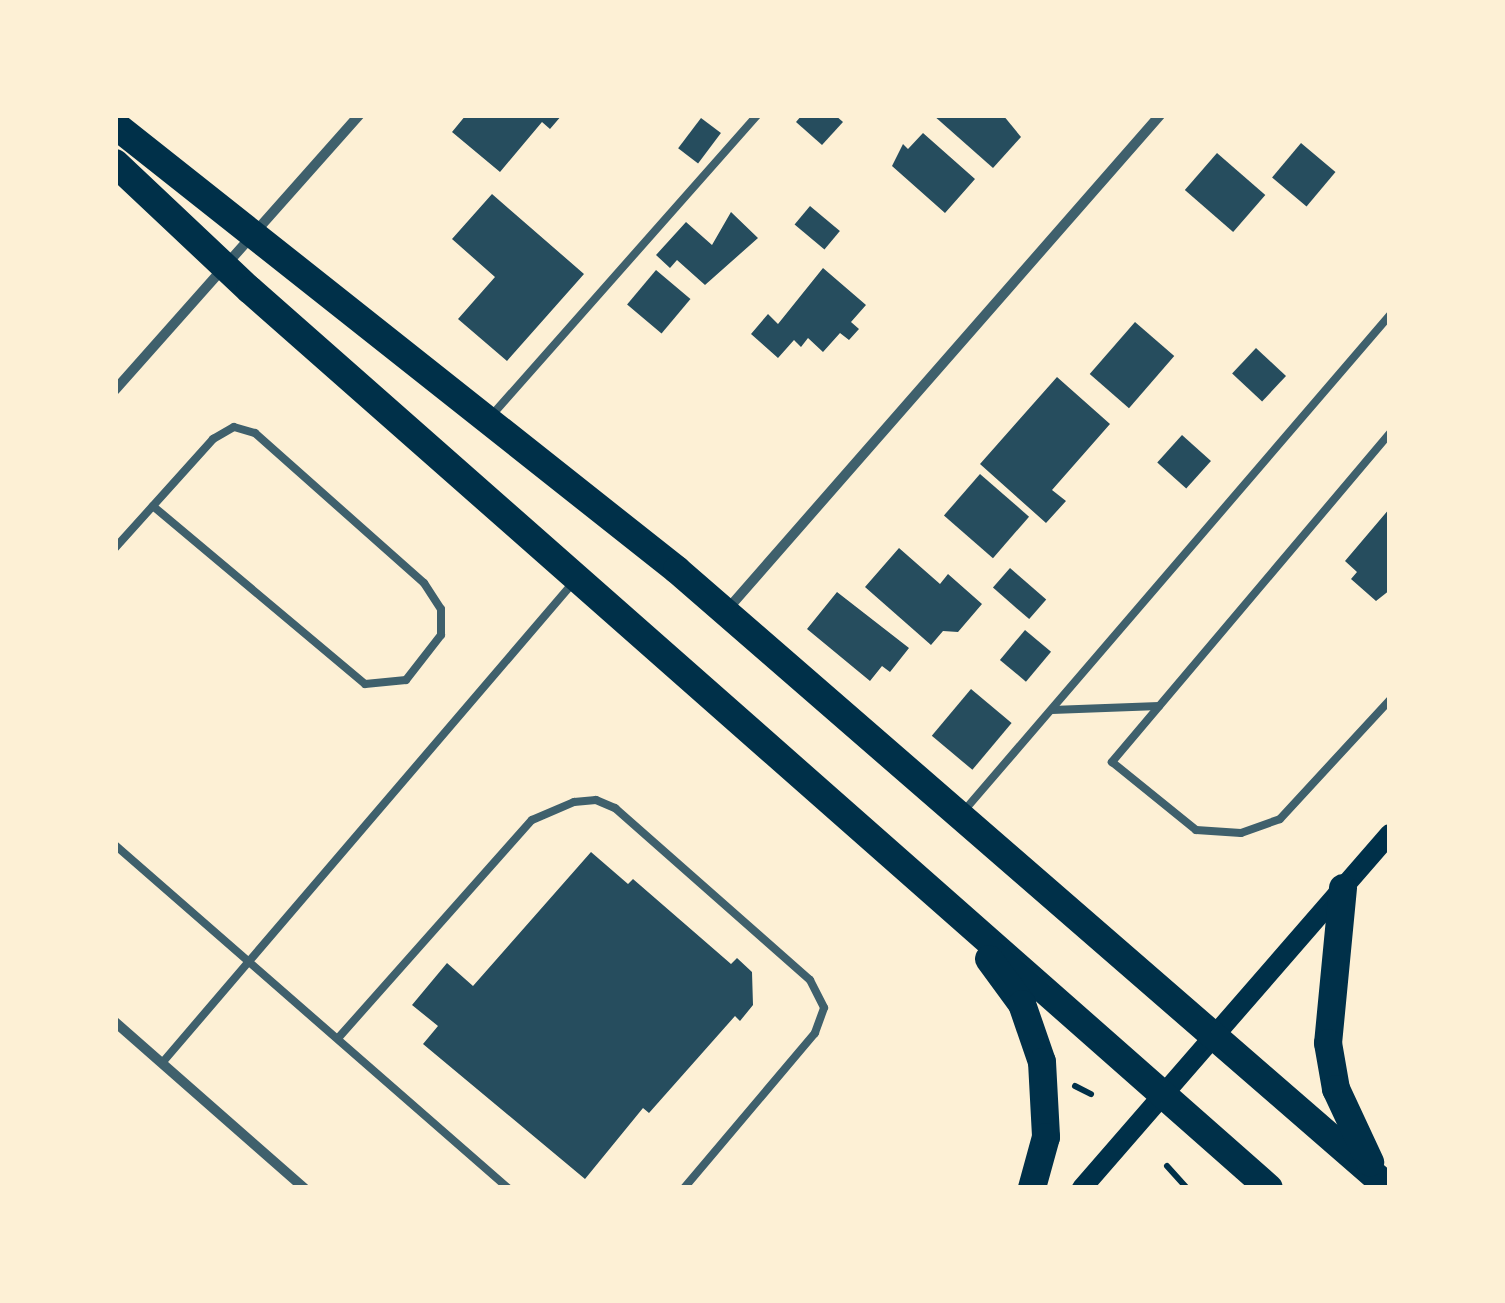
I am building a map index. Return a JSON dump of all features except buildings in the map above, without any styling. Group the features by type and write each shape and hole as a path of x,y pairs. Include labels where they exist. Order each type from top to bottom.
{"highway":[{"path":"115,125 489,419 726,612 1384,1184"},
{"path":"115,163 576,578 1269,1188"},
{"path":"742,723 972,941 1022,1004 1046,1089 1046,1137 1032,1188"},
{"path":"1343,888 1328,1043 1336,1090 1384,1184"}],"main road":[{"path":"1082,1188 1390,834"}],"street":[{"path":"115,390 359,115"},
{"path":"726,612 1160,115"},
{"path":"115,1022 304,1188"}],"lane":[{"path":"489,419 758,115"},
{"path":"960,815 1390,314"},
{"path":"115,548 213,439 234,427 255,433 424,583 441,610 440,635 406,680 387,686 341,670 153,506"},
{"path":"1390,433 1112,762 1196,830 1241,833 1280,819 1390,700"},
{"path":"162,1064 576,578"},
{"path":"1052,710 1159,706"},
{"path":"340,1036 532,820 574,802 596,800 615,808 810,980 824,1008 814,1033 684,1188"},
{"path":"115,845 340,1036 508,1188"}],"path":[{"path":"1168,1166 1184,1185 1190,1174"}]}
